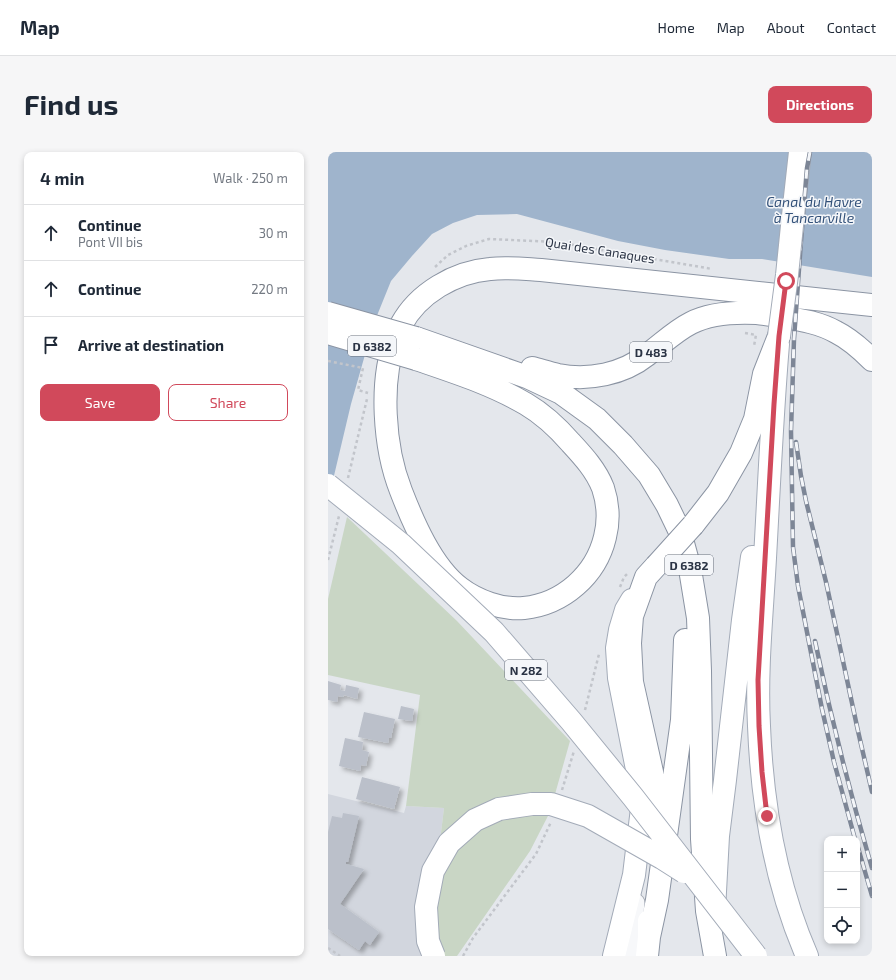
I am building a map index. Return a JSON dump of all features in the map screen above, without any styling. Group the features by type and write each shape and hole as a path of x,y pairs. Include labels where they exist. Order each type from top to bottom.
{"main road":[{"path":"800,152 779,336 758,680 759,734 767,816 779,871 790,910 807,956"},
{"path":"416,349 527,404 541,414 552,423 587,461 603,488 607,504 608,517 603,544 593,566 587,575 571,590 548,602 524,608 500,606 483,601 458,587 439,566 427,547 408,510 398,486 389,450 387,431 386,412 388,371 394,344 401,326 408,315 422,299 438,286 465,274 504,268 541,270 872,305"},
{"name":"D 6382","path":"328,312 472,372 508,384 552,402 584,424 618,457 642,486 659,514 678,574 684,607 685,638 682,720 657,900 648,946"},
{"name":"D 483","path":"416,349 572,377 599,376 625,368 647,356 682,328 702,318 724,314 757,313 809,321 823,326 849,340 872,360"},
{"name":"D 6382","path":"328,333 416,349 527,377 561,393 596,419 623,445 649,475 667,505 680,532 690,569 698,618 702,839 707,911 714,948"},
{"path":"614,956 634,875 643,800 619,678 617,648 620,630 626,610 644,571 693,524 718,493 741,453 755,419 764,374 779,336"},
{"path":"714,948 718,836 743,620 774,404"},
{"name":"N 282","path":"337,484 494,632 571,721 633,797 756,956"},
{"path":"644,571 632,616 630,643 632,682 652,772 655,801 654,845 649,892 648,946"},
{"path":"434,956 428,940 426,908 433,871 449,843 475,820 499,809 532,804 551,804 588,816 662,858 697,880"}],"lane":[{"path":"628,956 637,882 643,800"}],"path":[{"name":"Quai des Canaques","path":"434,268 448,255 466,246 489,239 556,242 713,269"},
{"path":"745,334 756,334 754,347"},
{"path":"328,361 363,368 358,390 368,393 337,484"},
{"path":"328,560 339,514"},
{"path":"618,590 624,577 644,571"},
{"path":"583,715 599,654"},
{"path":"560,796 576,745"},
{"path":"463,956 473,938 536,854 553,818"},
{"path":"328,948 340,956"}],"shaded area":[{"path":"328,794 404,813 406,806 444,808 426,956 328,956"}],"green space":[{"path":"347,517 457,621 570,741 550,812 530,851 457,956 426,956 444,808 406,806 420,695 328,675 328,599"}],"water":[{"name":"Canal du Havre à Tancarville","path":"328,152 872,152 872,277 762,259 729,259 665,250 618,241 517,214 477,215 453,223 432,234 391,281 374,323 351,404 328,501"}],"building":[{"path":"328,681 341,685 340,690 345,691 346,685 359,688 357,699 344,695 343,697 338,696 337,702 328,700"},
{"path":"401,706 414,709 412,721 398,719"},
{"path":"364,712 395,719 391,738 389,738 388,743 358,737"},
{"path":"345,738 363,742 362,750 369,752 366,766 361,765 360,771 339,766"},
{"path":"362,777 400,787 394,809 356,799"},
{"path":"343,813 359,816 348,862 346,862 346,864 364,869 340,904 379,932 370,945 365,941 359,950 328,929 328,832 332,816 342,818"}],"railway":[{"path":"810,152 807,168 794,339 791,431 793,547 798,586 822,709 834,762 854,836"},
{"path":"796,442 806,501 826,582 872,792"},
{"path":"815,641 841,755 872,868"},
{"path":"860,854 872,896"}],"route":[{"path":"767,816 762,772 758,680 774,404 779,336 786,281"}]}
